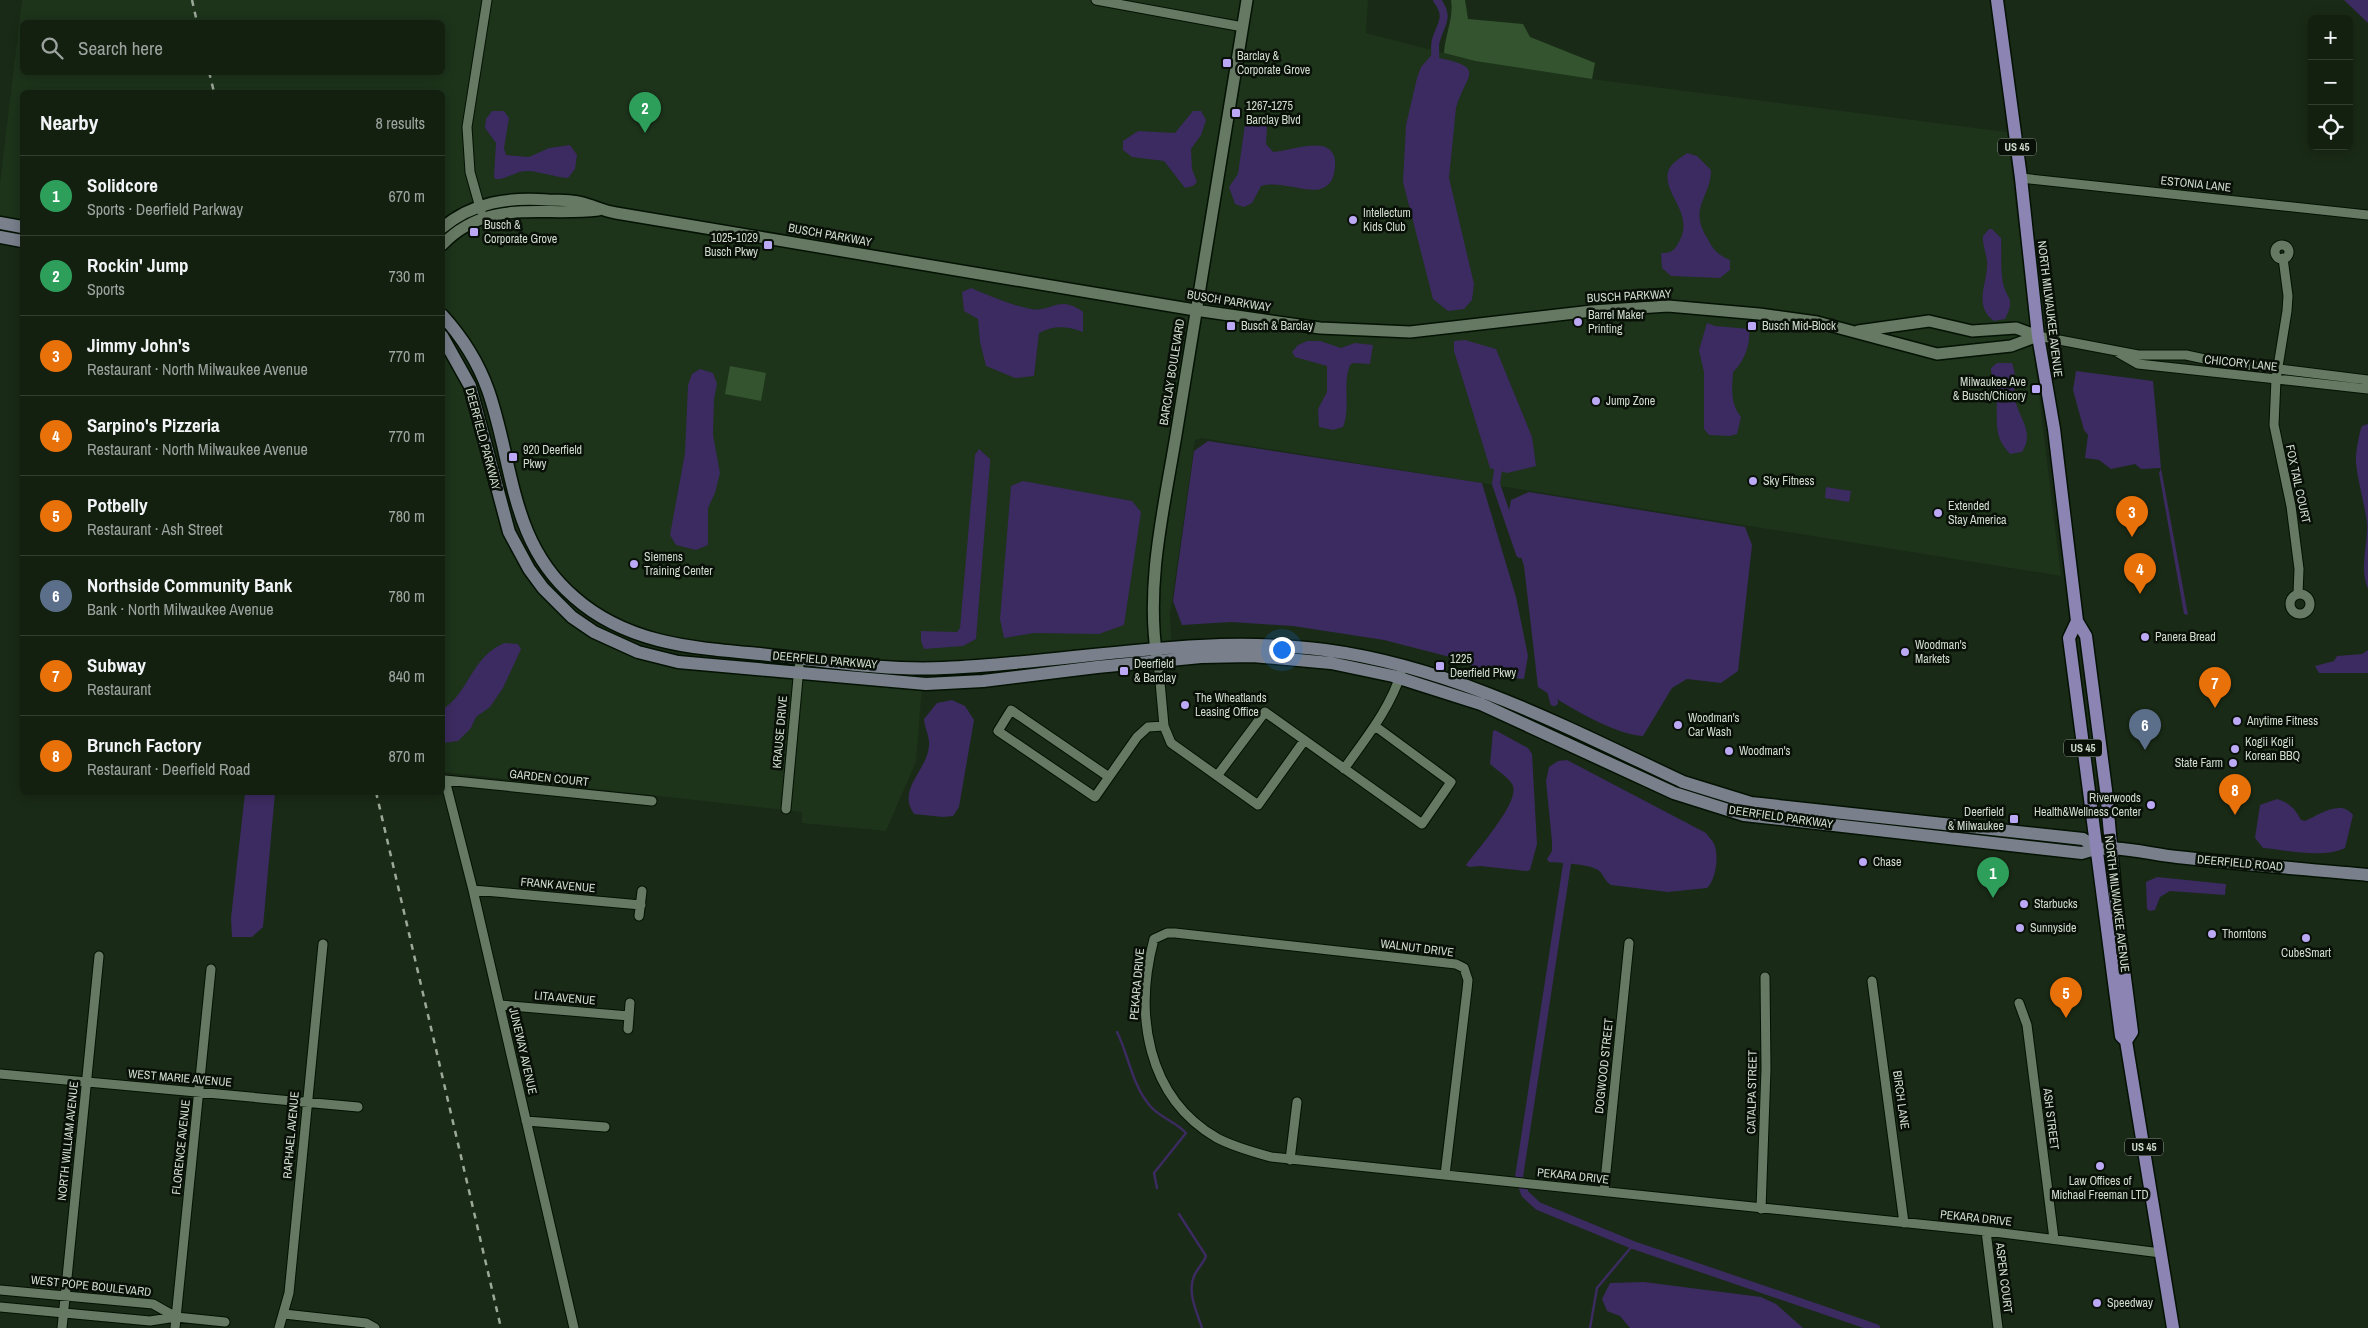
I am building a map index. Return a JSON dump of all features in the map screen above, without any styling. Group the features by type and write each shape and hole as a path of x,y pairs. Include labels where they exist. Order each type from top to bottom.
{"main road":[{"name":"NORTH MILWAUKEE AVENUE","path":"1997,0 2022,178 2038,336 2054,428 2077,621 2086,636 2132,1032 2126,1041"},
{"path":"0,223 20,227"},
{"path":"0,238 20,241"},
{"name":"DEERFIELD PARKWAY","path":"445,319 465,343 489,392 521,521 545,565 566,590 607,622 656,641 681,646 904,668 941,668 1157,654 1252,656 1294,659 1356,668 1431,672 1484,692 1683,782 1713,793 1752,803 2083,839 2096,847 2112,848"},
{"name":"DEERFIELD PARKWAY","path":"445,341 470,386 509,532 529,569 556,602 594,632 638,652 678,662 904,683 952,683 1157,654"},
{"name":"NORTH MILWAUKEE AVENUE","path":"2077,621 2069,638 2120,1036 2126,1041 2173,1328"},
{"name":"DEERFIELD ROAD","path":"2112,848 2175,857 2368,875"}],"street":[{"path":"483,218 470,172 467,128 487,0"},
{"path":"1096,0 1243,26"},
{"name":"BARCLAY BOULEVARD","path":"1157,654 1153,620 1155,573 1195,310 1223,158 1247,0"},
{"name":"ESTONIA LANE","path":"2022,178 2368,215"},
{"name":"BUSCH PARKWAY","path":"445,226 465,212 479,206 506,200 532,199 582,203 600,210 1195,310 1320,328 1410,332 1592,311 1668,306 1758,314 1817,322 1858,331 1880,340 1938,354 2011,346 2038,336"},
{"name":"BUSCH PARKWAY","path":"445,243 465,226 483,218 506,212 581,212 600,210"},
{"name":"FOX TAIL COURT","path":"2283,258 2288,296 2277,374 2274,425 2296,536 2299,569 2298,594"},
{"name":"BUSCH PARKWAY","path":"1858,331 1929,321 1972,330 2016,328 2038,336"},
{"name":"CHICORY LANE","path":"2038,336 2138,355 2186,354 2277,374 2368,389"},
{"name":"CHICORY LANE","path":"2115,350 2125,358 2138,364 2172,368 2368,380"},
{"path":"2172,368 2173,355"},
{"path":"1157,654 1164,726 1171,743 1258,806 1304,741"},
{"name":"KRAUSE DRIVE","path":"786,809 800,658"},
{"path":"1344,769 1375,726 1397,687 1401,671"},
{"path":"1110,777 1011,710 998,731 1095,797 1110,777 1137,737 1148,727 1164,726"},
{"path":"1217,776 1265,712 1422,824 1451,782 1375,726"},
{"name":"GARDEN COURT","path":"445,780 652,801"},
{"name":"JUNEWAY AVENUE","path":"445,780 473,890 574,1328"},
{"name":"FRANK AVENUE","path":"473,890 641,905"},
{"path":"639,916 642,891"},
{"name":"WALNUT DRIVE","path":"1160,936 1176,933 1456,964 1464,968 1468,980 1445,1175"},
{"name":"PEKARA DRIVE","path":"1160,936 1154,939 1152,947 1146,1006 1146,1028 1156,1068 1164,1087 1188,1117 1219,1139 1241,1149 1290,1160 2054,1239 2160,1253"},
{"name":"DOGWOOD STREET","path":"1604,1191 1629,943"},
{"name":"RAPHAEL AVENUE","path":"279,1328 289,1293 323,944"},
{"name":"NORTH WILLIAM AVENUE","path":"62,1328 99,956"},
{"name":"FLORENCE AVENUE","path":"175,1328 211,969"},
{"name":"CATALPA STREET","path":"1761,1208 1766,1070 1765,977"},
{"name":"BIRCH LANE","path":"1872,981 1904,1223"},
{"path":"628,1029 630,1003"},
{"name":"ASH STREET","path":"2019,1003 2027,1025 2054,1239"},
{"name":"LITA AVENUE","path":"500,1005 629,1016"},
{"name":"WEST MARIE AVENUE","path":"0,1074 358,1107"},
{"path":"1290,1160 1297,1102"},
{"path":"526,1121 605,1127"},
{"name":"ASPEN COURT","path":"1986,1232 1998,1328"},
{"name":"WEST POPE BOULEVARD","path":"0,1290 153,1304 176,1317"},
{"name":"WEST POPE BOULEVARD","path":"0,1308 150,1321 176,1317 225,1322"},
{"path":"284,1314 366,1323 375,1328"}],"shaded area":[{"path":"22,0 1368,0 1366,33 1475,61 1592,79 2007,132 2061,576 1201,438 1195,440 1170,615 1172,647 1139,644 938,664 845,658 665,638 619,622 591,604 558,571 535,537 484,367 464,331 445,309 445,90 20,90 20,224 0,220 0,183"},
{"path":"1451,0 1465,0 1468,19 1523,24 1530,37 1595,63 1592,79 1475,61 1444,53 1452,7"},
{"path":"2344,0 2368,0 2368,23"},
{"path":"1436,50 1439,58 1464,65 1469,74 1456,108 1449,178 1474,284 1472,300 1464,309 1448,311 1433,299 1403,182 1406,125 1417,78 1421,67"},
{"path":"492,111 504,111 509,118 504,148 506,155 529,157 549,148 570,145 577,155 575,169 568,178 525,171 495,179 496,143 485,128 486,119"},
{"path":"1193,111 1201,111 1206,120 1201,135 1191,149 1192,169 1197,182 1193,186 1185,188 1164,161 1132,157 1123,150 1123,141 1138,131 1175,133"},
{"path":"1260,118 1267,127 1266,144 1273,152 1312,146 1322,146 1329,149 1334,156 1335,167 1334,176 1330,183 1325,187 1312,190 1278,185 1261,186 1252,203 1244,207 1235,204 1229,187 1238,174 1245,124 1249,119"},
{"path":"1687,153 1697,156 1711,170 1708,188 1700,209 1700,217 1701,226 1713,248 1730,260 1730,270 1720,278 1671,276 1662,268 1661,253 1670,252 1674,249 1683,232 1681,213 1670,189 1668,172 1678,159"},
{"path":"1989,229 1992,229 2001,238 2002,278 2010,300 2010,307 2005,319 1994,321 1984,309 1983,303 1987,263 1983,236"},
{"path":"971,288 1008,303 1031,309 1038,310 1068,304 1083,312 1083,332 1061,327 1044,330 1039,333 1034,376 1015,378 986,366 980,342 978,319 964,311 962,292"},
{"path":"1707,323 1715,326 1749,329 1749,341 1746,352 1733,372 1733,401 1741,417 1737,434 1730,436 1709,435 1704,429 1704,372 1699,350"},
{"path":"1465,340 1496,349 1532,437 1536,466 1507,473 1490,468 1454,351 1454,341"},
{"path":"1307,341 1320,341 1341,348 1355,343 1373,345 1370,364 1353,363 1350,365 1343,427 1333,430 1319,427 1318,409 1327,392 1327,366 1295,357 1292,352 1298,345"},
{"path":"445,349 459,370 514,555 539,591 598,642 661,663 922,687 916,762 886,831 802,823 802,812 445,772"},
{"path":"1997,363 2012,363 2014,369 2015,399 2027,432 2026,445 2022,452 2010,454 2000,440 1998,433 1997,404 1991,368"},
{"path":"730,366 766,373 761,401 725,394"},
{"path":"700,369 713,373 717,384 714,399 713,435 720,473 715,493 708,508 708,545 696,550 676,545 670,535 685,453 688,385 692,374"},
{"path":"2076,371 2153,381 2161,468 2141,469 2135,464 2111,469 2099,460 2085,458 2088,435 2084,430 2073,390"},
{"path":"2368,424 2368,589 2364,573 2367,524 2356,460 2362,426"},
{"path":"1208,441 1482,483 1516,597 1528,656 1524,679 1498,677 1454,658 1384,640 1293,626 1231,622 1182,625 1173,601 1194,451"},
{"path":"979,449 990,459 990,463 976,639 963,646 924,649 921,641 921,631 957,632 960,628 975,455"},
{"path":"2161,468 2188,615 2184,614 2159,473"},
{"path":"1023,481 1132,501 1141,512 1124,625 1099,634 1034,633 1004,638 1000,619 1011,486"},
{"path":"1826,487 1851,491 1849,502 1825,498"},
{"path":"1529,492 1745,527 1752,545 1738,671 1721,683 1687,679 1672,688 1643,736 1604,725 1538,687 1524,566 1508,516 1511,500"},
{"path":"505,643 518,644 521,649 503,688 490,707 476,717 471,728 458,741 445,743 445,707 459,694 485,656"},
{"path":"2368,650 2368,673 2319,673 2315,666 2334,661 2337,656 2362,654"},
{"path":"952,700 965,706 974,720 959,807 953,816 943,817 914,814 909,805 909,796 914,780 924,763 929,745 924,719 937,703"},
{"path":"1495,730 1528,748 1532,754 1537,844 1530,870 1527,871 1480,866 1469,867 1466,865 1504,815 1513,794 1511,783 1490,764 1493,731"},
{"path":"1567,760 1706,833 1713,842 1717,859 1713,879 1707,888 1668,892 1611,885 1594,868 1549,862 1547,859 1552,851 1552,842 1546,781 1549,767 1558,761"},
{"path":"245,795 275,795 263,927 252,937 232,937 231,918"},
{"path":"2277,799 2289,805 2301,820 2305,821 2336,808 2348,810 2353,815 2345,848 2326,853 2315,853 2263,848 2255,838 2260,805"},
{"path":"2157,877 2226,884 2225,895 2170,891 2160,897 2155,910 2150,911 2147,909 2146,882"},
{"path":"1644,1282 1761,1297 1776,1304 1803,1328 1630,1328 1620,1316 1607,1311 1602,1299 1610,1283"}],"waterway":[{"path":"1435,60 1435,42 1444,16 1437,0"},
{"path":"1495,462 1498,470 1496,484 1520,554"},
{"path":"1550,687 1554,702"},
{"path":"1566,856 1567,864 1519,1177 1525,1194 1538,1206 1633,1245 1876,1328"},
{"path":"1117,1032 1139,1090 1145,1099 1155,1111 1186,1133 1154,1173 1157,1188"},
{"path":"1179,1214 1206,1256 1192,1282 1192,1296 1202,1328"},
{"path":"1590,1328 1597,1288 1633,1245"}],"railway":[{"path":"192,0 197,20"},
{"path":"210,75 214,90"},
{"path":"377,795 501,1328"}],"place":[{"name":"Barclay & Corporate Grove","path":"1227,63"},
{"name":"1267-1275 Barclay Blvd","path":"1236,113"},
{"name":"Rockin' Jump","path":"645,133"},
{"name":"Intellectum Kids Club","path":"1353,220"},
{"name":"Busch & Corporate Grove","path":"474,232"},
{"name":"1025-1029 Busch Pkwy","path":"768,245"},
{"name":"Barrel Maker Printing","path":"1578,322"},
{"name":"Busch & Barclay","path":"1231,326"},
{"name":"Busch Mid-Block","path":"1752,326"},
{"name":"Milwaukee Ave & Busch/Chicory","path":"2036,389"},
{"name":"Jump Zone","path":"1596,401"},
{"name":"920 Deerfield Pkwy","path":"513,457"},
{"name":"Sky Fitness","path":"1753,481"},
{"name":"Extended Stay America","path":"1938,513"},
{"name":"Jimmy John's","path":"2132,537"},
{"name":"Siemens Training Center","path":"634,564"},
{"name":"Sarpino's Pizzeria","path":"2140,594"},
{"name":"Panera Bread","path":"2145,637"},
{"name":"Woodman's Markets","path":"1905,652"},
{"name":"1225 Deerfield Pkwy","path":"1440,666"},
{"name":"Deerfield & Barclay","path":"1124,671"},
{"name":"The Wheatlands Leasing Office","path":"1185,705"},
{"name":"Subway","path":"2215,708"},
{"name":"Anytime Fitness","path":"2237,721"},
{"name":"Woodman's Car Wash","path":"1678,725"},
{"name":"Kogii Kogii Korean BBQ","path":"2235,749"},
{"name":"Northside Community Bank","path":"2145,750"},
{"name":"Woodman's","path":"1729,751"},
{"name":"State Farm","path":"2233,763"},
{"name":"Riverwoods Health&Wellness Center","path":"2151,805"},
{"name":"Brunch Factory","path":"2235,815"},
{"name":"Deerfield & Milwaukee","path":"2014,819"},
{"name":"Chase","path":"1863,862"},
{"name":"Solidcore","path":"1993,898"},
{"name":"Starbucks","path":"2024,904"},
{"name":"Sunnyside","path":"2020,928"},
{"name":"Thorntons","path":"2212,934"},
{"name":"CubeSmart","path":"2306,938"},
{"name":"Potbelly","path":"2066,1018"},
{"name":"Law Offices of Michael Freeman LTD","path":"2100,1166"},
{"name":"Speedway","path":"2097,1303"}]}
